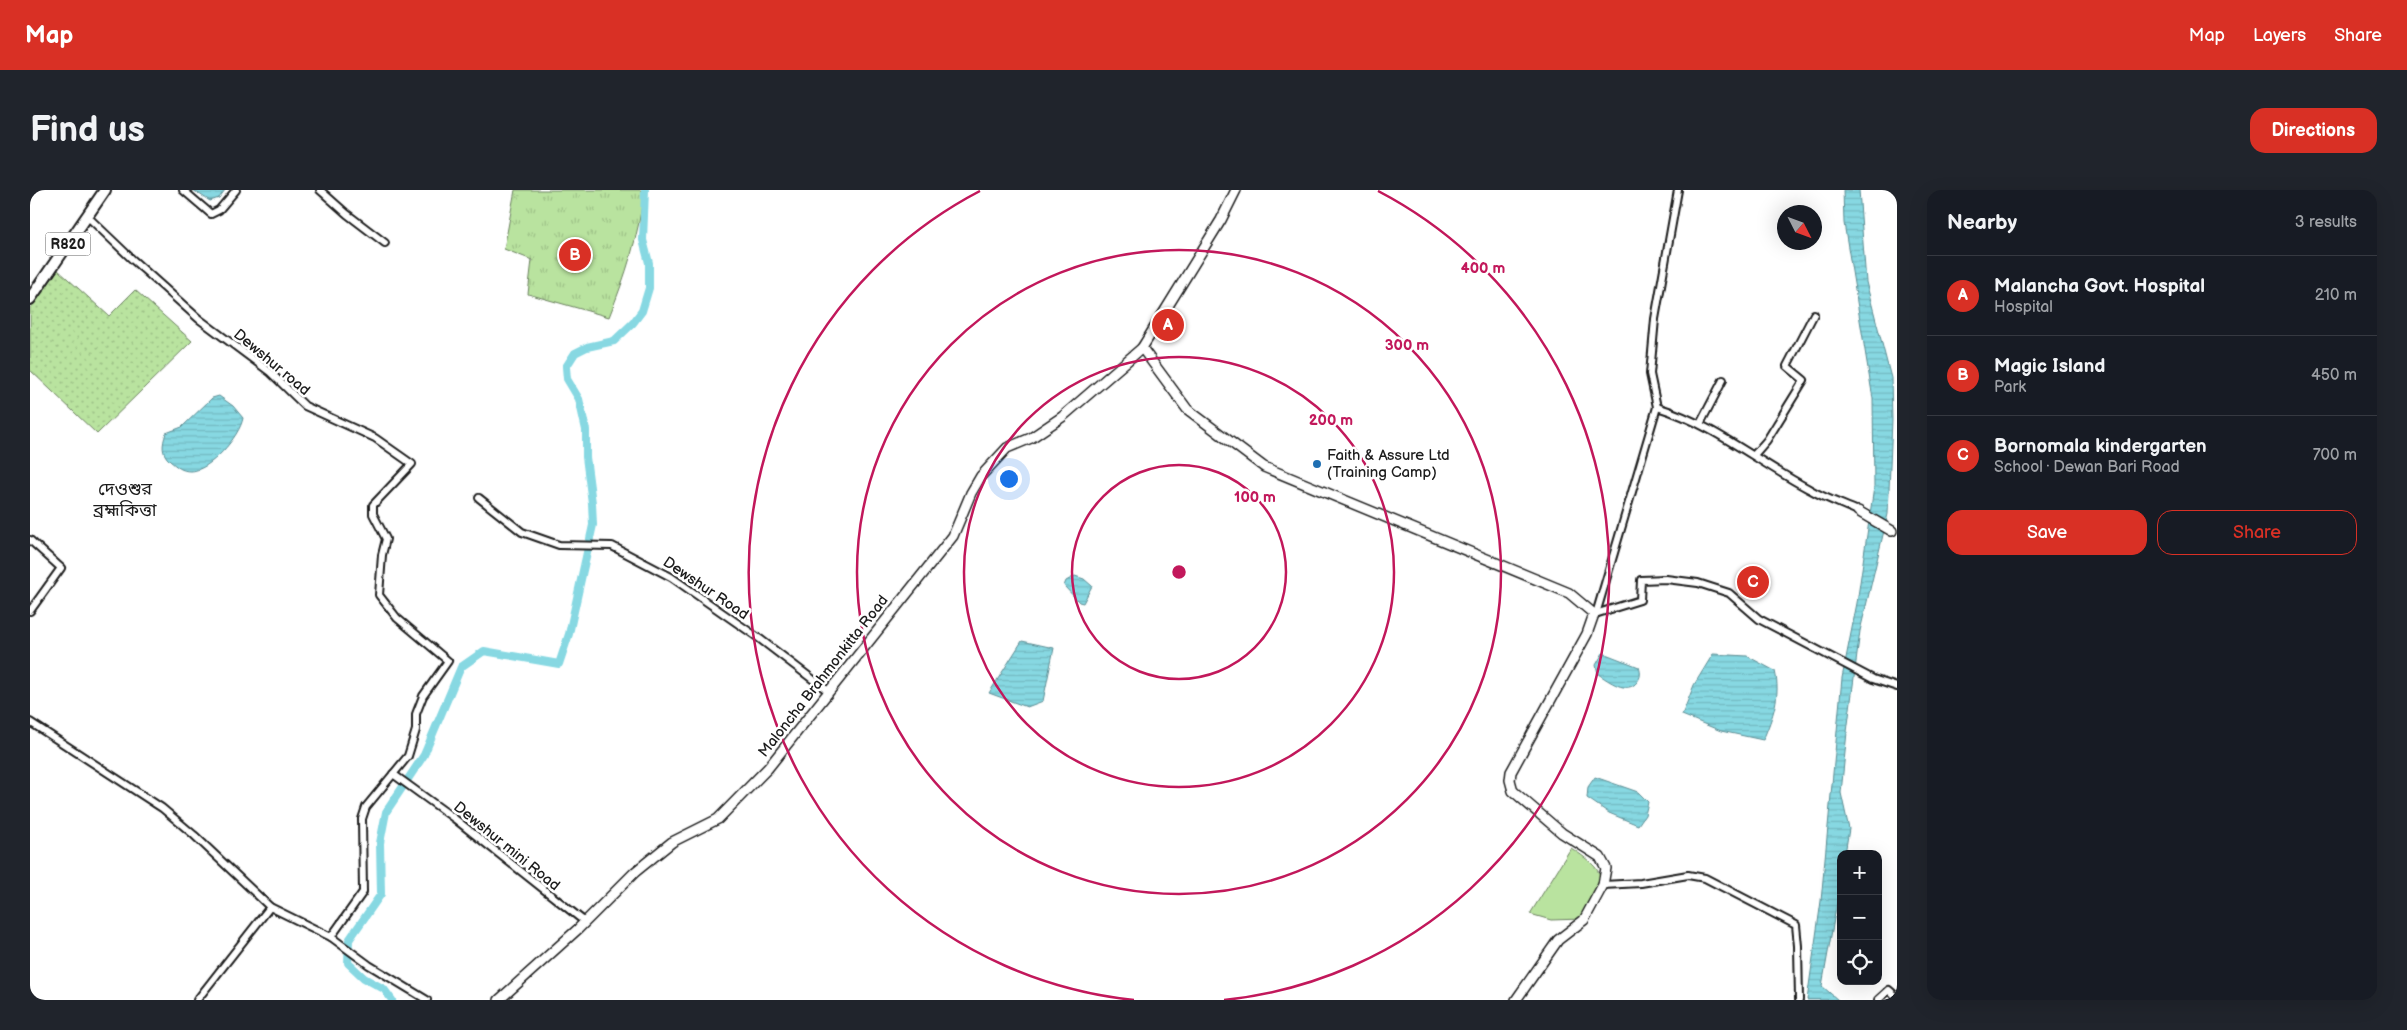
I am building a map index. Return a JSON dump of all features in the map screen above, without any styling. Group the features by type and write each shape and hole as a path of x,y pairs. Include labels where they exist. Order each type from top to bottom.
{"main road":[{"name":"R820","path":"30,299 105,190"},
{"name":"Maloncha Brahmonkitta Road","path":"499,1000 654,856 672,842 718,818 768,768 953,536 971,493 993,461 1006,448 1030,438 1062,417 1142,348 1221,220 1236,190"},
{"path":"1142,348 1187,409 1264,467 1569,593 1595,614 1588,634 1512,772 1510,780 1513,791 1529,806 1562,834 1600,857 1606,868 1603,885 1584,920 1558,940 1516,1000"},
{"path":"1858,511 1894,533"}],"street":[{"path":"182,190 211,214 219,210 236,190"},
{"path":"320,190 347,214 385,242"},
{"path":"1595,614 1657,407 1650,374 1655,319 1678,190"},
{"name":"Dewshur road","path":"87,216 199,319 270,372 305,406 376,438 412,464 373,505 373,514 386,539 382,555 378,595 397,618 448,661 423,696 416,714 416,730 408,756 393,774"},
{"path":"1754,455 1767,440 1780,416 1804,380 1787,366 1814,314"},
{"path":"1700,424 1723,380"},
{"path":"1657,407 1679,414 1700,424 1809,489 1858,511"},
{"name":"Dewshur Road","path":"479,498 522,532 559,545 612,546 671,577 760,639 828,691"},
{"path":"30,540 61,568 30,611"},
{"path":"1595,614 1640,600 1641,580 1666,578 1698,583 1729,593 1759,619 1873,679 1897,687"},
{"path":"30,722 162,808 194,834 270,907 331,937 369,965 427,1000"},
{"path":"331,937 363,892 362,819 366,807 393,774"},
{"name":"Dewshur mini Road","path":"393,774 455,819 585,922"},
{"path":"1603,885 1641,883 1688,875 1705,878 1796,925 1799,1000"},
{"path":"197,1000 270,907"},
{"path":"1878,1000 1889,990 1897,997"}],"green space":[{"path":"515,190 644,190 639,223 631,255 609,317 528,294 532,260 504,249"},
{"path":"58,270 109,316 135,290 192,341 97,434 30,370 30,308"},
{"path":"1571,848 1593,865 1600,879 1596,895 1583,919 1551,920 1530,914"}],"water":[{"path":"193,190 225,190 219,198 210,201"},
{"path":"1843,190 1859,190 1866,282 1891,378 1892,420 1888,514 1860,631 1847,732 1841,793 1849,829 1846,850 1837,850 1837,902 1822,986 1838,1000 1807,1000 1821,901 1842,678 1857,603 1874,487 1873,399 1844,223"},
{"path":"219,396 233,406 243,418 241,425 230,443 206,466 190,471 180,468 167,458 164,452 163,445 166,433 182,427 212,398"},
{"path":"1075,576 1084,579 1092,586 1083,603 1079,602 1064,586 1066,581"},
{"path":"1022,641 1054,648 1043,701 1027,707 989,693"},
{"path":"1603,653 1639,667 1640,675 1637,682 1633,686 1618,686 1598,674 1596,665"},
{"path":"1713,654 1747,656 1775,671 1777,680 1776,697 1773,714 1763,740 1721,731 1682,715 1694,685"},
{"path":"1595,777 1638,792 1648,802 1645,815 1638,825 1609,813 1587,798 1588,787"}],"waterway":[{"path":"392,1000 384,989 364,978 348,963 349,940 381,894 380,843 386,812 424,755 461,667 484,651 559,664 569,634 593,525 586,457 586,430 579,399 567,379 566,367 575,353 587,347 614,341 633,323 642,311 649,288 649,263 643,240 645,190"}],"place":[{"name":"Magic Island","path":"575,255"},
{"name":"Malancha Govt. Hospital","path":"1168,325"},
{"name":"Faith & Assure Ltd (Training Camp)","path":"1317,464"},
{"name":"Bornomala kindergarten","path":"1753,582"}],"district":[{"name":"দেওশুর ব্রহ্মকিত্তা","path":"125,499"}]}
